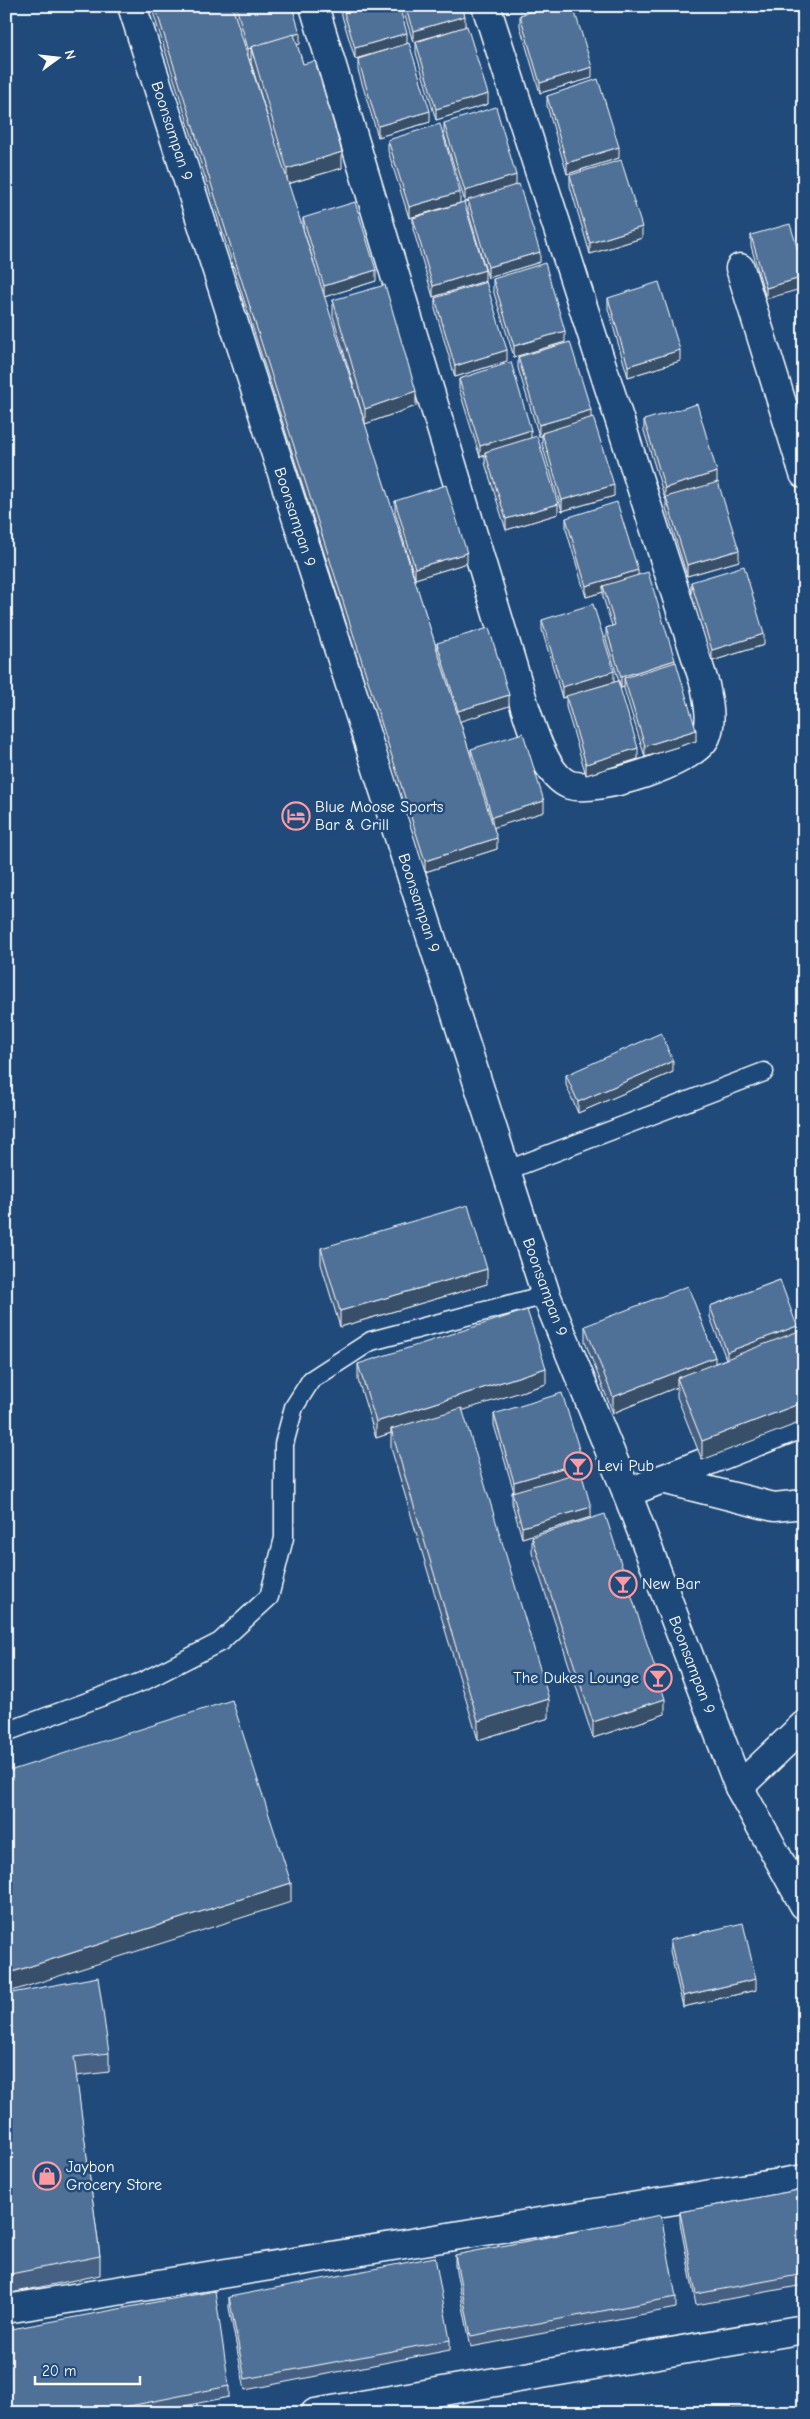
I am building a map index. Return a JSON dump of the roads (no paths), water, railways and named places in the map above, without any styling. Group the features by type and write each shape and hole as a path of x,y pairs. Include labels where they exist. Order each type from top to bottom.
{"street":[{"name":"Boonsampan 9","path":"132,6 546,1295 627,1492 739,1788 804,1905"},
{"path":"314,6 540,753 557,774 569,784 588,786 626,780 685,758 705,739 710,721 709,712 705,685 486,6"},
{"path":"740,268 804,474"},
{"path":"627,1492 804,1423"},
{"path":"662,1478 774,1507 804,1504"},
{"path":"739,1788 804,1725"},
{"path":"6,2309 804,2179"},
{"path":"316,2413 804,2329"}],"lane":[{"path":"505,1171 764,1072"},
{"path":"6,1732 144,1681 220,1642 269,1597 284,1538 284,1444 294,1407 311,1380 371,1341 546,1295"}],"place":[{"name":"Blue Moose Sports Bar & Grill","path":"296,816"},
{"name":"Levi Pub","path":"578,1466"},
{"name":"New Bar","path":"623,1584"},
{"name":"The Dukes Lounge","path":"658,1678"},
{"name":"Jaybon Grocery Store","path":"47,2176"}]}
